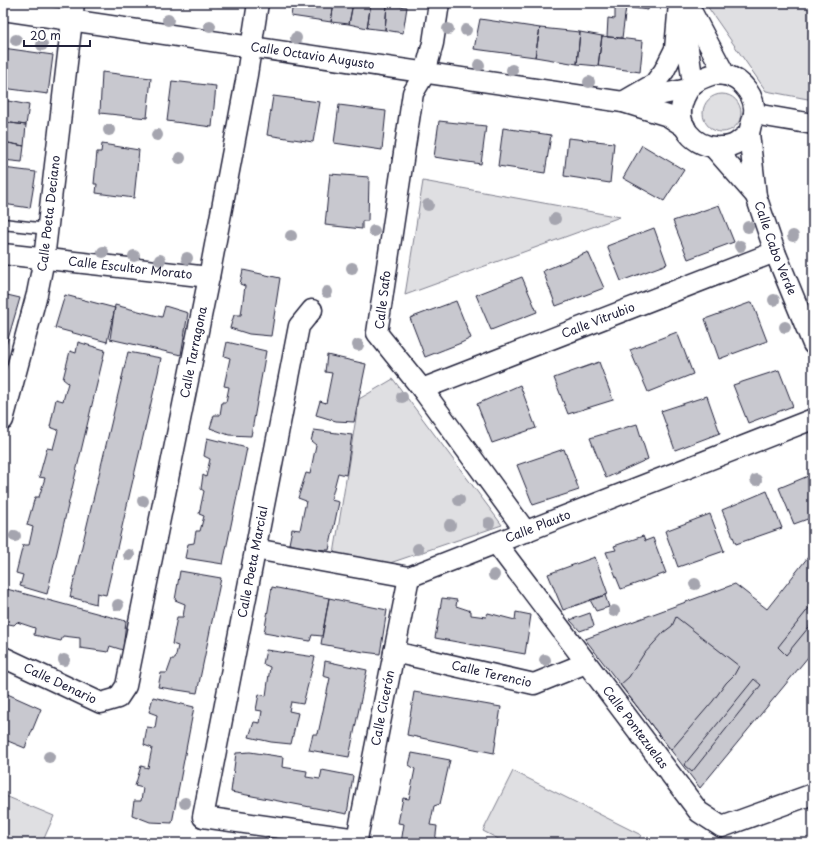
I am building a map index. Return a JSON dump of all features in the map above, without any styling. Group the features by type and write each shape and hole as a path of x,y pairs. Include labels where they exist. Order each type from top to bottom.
{"street":[{"name":"Calle Tarragona","path":"118,698 126,686 209,277 252,47 258,3"},
{"name":"Calle Safo","path":"439,3 433,43 425,73 413,93 377,333 422,389 526,532"},
{"path":"623,102 654,84 664,71 675,49 679,3"},
{"path":"682,3 690,87"},
{"path":"688,3 725,75"},
{"name":"Calle Octavio Augusto","path":"3,10 73,11 252,47 623,102 668,116 684,127"},
{"name":"Calle Poeta Deciano","path":"3,420 37,294 44,259 73,11"},
{"path":"714,74 725,75 735,79 750,93 754,114 749,133 736,144 714,148 702,144 692,138 684,127 681,116 681,105 690,87 702,78 714,74"},
{"name":"Calle Octavio Augusto","path":"623,102 690,87"},
{"path":"754,114 813,124"},
{"name":"Calle Cabo Verde","path":"749,133 756,196 775,252 813,344"},
{"name":"Calle Cabo Verde","path":"714,148 756,196"},
{"name":"Calle Vitrubio","path":"422,389 775,252"},
{"name":"Calle Escultor Morato","path":"3,254 209,277"},
{"name":"Calle Poeta Marcial","path":"312,310 300,326 203,817 357,839"},
{"name":"Calle Plauto","path":"409,577 813,419"},
{"name":"Calle Pontezuelas","path":"496,543 699,812 722,827 813,794"},
{"path":"255,549 409,577"},
{"name":"Calle Cicerón","path":"357,839 409,577"},
{"name":"Calle Terencio","path":"394,652 534,684 586,663"},
{"name":"Calle Denario","path":"3,657 101,703 118,698"}],"lane":[{"path":"3,224 47,229"}],"shaded area":[{"path":"705,3 813,3 813,100 766,91"},
{"path":"718,94 726,94 733,97 738,102 741,113 738,124 733,129 726,132 718,132 711,129 706,124 703,117 703,109 706,102 711,97"},
{"path":"423,181 620,217 405,295"},
{"path":"393,379 502,525 390,563 334,554 359,399"},
{"path":"513,771 641,835 637,843 506,843 483,831"},
{"path":"3,795 54,816 42,843 7,843 3,841"}],"building":[{"path":"194,3 220,3 220,6"},
{"path":"293,3 334,3 331,22 291,16"},
{"path":"334,3 353,3 349,24 331,22"},
{"path":"353,3 371,3 367,28 349,24"},
{"path":"371,3 387,5 385,30 367,28"},
{"path":"626,3 649,3 648,10 626,7"},
{"path":"387,5 407,7 403,33 385,30"},
{"path":"615,6 626,7 622,38 607,37 608,18 615,19"},
{"path":"480,19 540,28 535,57 474,49"},
{"path":"540,28 580,32 577,64 535,57"},
{"path":"580,32 602,36 598,66 577,64"},
{"path":"602,36 643,41 640,72 598,66"},
{"path":"3,48 53,55 48,94 3,88"},
{"path":"102,72 151,78 147,118 100,113"},
{"path":"172,81 216,86 212,127 167,121"},
{"path":"273,96 320,102 313,142 267,135"},
{"path":"3,100 29,105 26,125 3,122"},
{"path":"339,105 386,111 382,150 334,143"},
{"path":"439,121 486,126 481,164 434,157"},
{"path":"3,122 26,125 24,146 3,142"},
{"path":"503,128 551,135 545,173 498,166"},
{"path":"568,138 614,143 610,183 564,176"},
{"path":"3,142 24,146 22,162 3,160"},
{"path":"102,144 139,150 134,198 96,193 97,184 94,184 97,152 101,152"},
{"path":"642,145 684,170 664,201 623,178"},
{"path":"3,168 36,172 30,208 3,204"},
{"path":"330,174 369,177 368,221 362,221 362,229 325,225"},
{"path":"719,205 734,242 688,259 673,221"},
{"path":"654,228 667,264 621,281 607,246"},
{"path":"588,252 604,288 556,306 543,271"},
{"path":"243,270 280,278 271,336 249,334 230,328 234,315 241,315 245,286 240,284"},
{"path":"522,277 537,312 491,330 476,295"},
{"path":"3,294 20,298 3,356"},
{"path":"65,295 115,308 107,342 55,328"},
{"path":"456,301 471,338 425,357 410,318"},
{"path":"752,302 767,341 719,359 705,319"},
{"path":"115,305 162,317 165,306 188,313 181,355 110,339"},
{"path":"677,332 693,374 648,392 630,350"},
{"path":"78,342 105,350 47,594 20,586 23,575 16,573 23,545 29,545 33,527 27,525 35,497 39,497 45,478 39,477 47,448 53,449 58,430 50,427 56,399 63,401 68,383 63,379 70,351 76,353"},
{"path":"227,342 266,351 251,436 229,435 210,428 214,415 220,415 222,402 226,402 229,387 224,386 230,358 224,356"},
{"path":"128,352 161,358 106,595 97,593 96,604 70,597"},
{"path":"327,355 366,364 354,422 336,421 316,415 320,401 326,403 332,373 325,372"},
{"path":"599,362 613,400 568,414 554,378"},
{"path":"779,370 793,406 748,423 733,385"},
{"path":"520,385 536,428 492,443 477,404"},
{"path":"707,396 720,433 675,450 661,411"},
{"path":"637,424 648,459 606,478 590,438"},
{"path":"314,430 352,435 346,475 338,473 331,500 339,502 329,550 309,549 289,544 292,529 300,530 306,501 298,498 306,473 310,474 316,445 311,441"},
{"path":"207,438 247,448 223,564 185,558 188,544 194,543 196,531 200,531 204,516 199,514 204,491 201,489 203,475 206,477 210,459 204,456"},
{"path":"564,449 579,490 533,505 517,465"},
{"path":"813,474 813,517 794,524 779,488"},
{"path":"767,491 782,528 736,544 722,510"},
{"path":"710,514 724,551 678,567 665,531"},
{"path":"643,536 645,541 653,538 666,573 621,589 606,552 616,550 614,546"},
{"path":"812,552 813,651 700,788 585,639 735,584 767,609"},
{"path":"595,557 608,594 563,610 548,574"},
{"path":"180,571 221,578 197,693 158,687 161,673 167,673 172,659 175,659 178,646 172,644 177,617 183,617 185,604 175,600"},
{"path":"272,587 329,598 322,636 312,635 310,641 264,633"},
{"path":"3,588 126,621 123,650 110,646 108,652 80,648 80,638 63,636 61,641 34,635 35,628 17,622 14,625 3,623"},
{"path":"605,595 609,607 596,611 590,600"},
{"path":"329,598 387,610 380,654 321,644"},
{"path":"442,598 457,600 456,606 471,611 471,615 486,617 488,613 515,620 516,612 531,615 525,654 435,638"},
{"path":"813,603 813,622 786,655 778,647"},
{"path":"590,613 594,626 580,631 570,620"},
{"path":"676,617 739,666 734,675 713,701 671,750 620,685 629,677 643,655 664,632 672,626"},
{"path":"266,650 315,657 303,704 291,702 289,711 298,713 291,744 271,742 249,737 254,722 260,723 262,711 256,710 259,694 266,696 270,667 263,664"},
{"path":"325,661 367,670 349,757 309,750 313,734 318,734 330,678 323,676"},
{"path":"754,679 761,685 692,772 684,765"},
{"path":"3,692 41,709 25,748 3,739"},
{"path":"414,692 501,707 494,753 407,735"},
{"path":"153,697 194,707 172,823 150,822 132,815 134,801 141,801 143,788 135,786 141,766 148,768 152,748 144,745 147,727 155,728 157,715 149,712"},
{"path":"250,752 283,757 282,767 307,771 306,777 320,779 322,770 353,776 347,814 231,792 236,753"},
{"path":"412,753 450,760 440,804 434,806 430,825 437,826 435,843 401,843 404,824 398,823 403,798 409,799 415,769 409,765"}]}
